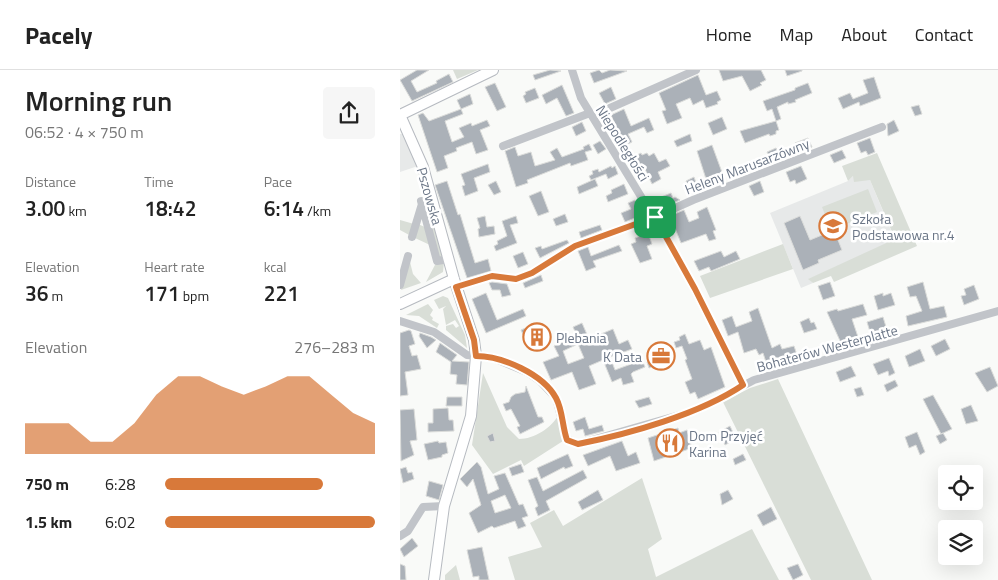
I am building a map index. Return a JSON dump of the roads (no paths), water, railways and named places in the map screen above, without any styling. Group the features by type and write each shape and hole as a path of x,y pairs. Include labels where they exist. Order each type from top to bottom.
{"main road":[{"path":"400,115 493,70"},
{"name":"Pszowska","path":"400,115 404,131 423,167 455,283 474,340 476,356 471,416 444,506 434,580"},
{"path":"400,304 455,283"}],"street":[{"name":"Niepodległości","path":"572,70 581,98 655,217 695,289 743,385"},
{"path":"610,108 696,70"},
{"path":"503,146 590,114"},
{"name":"Heleny Marusarzówny","path":"455,283 492,276 516,279 532,273 575,246 655,217 692,200 882,127"},
{"path":"412,237 421,203 438,261"},
{"path":"400,285 408,256"},
{"name":"Bohaterów Westerplatte","path":"400,321 434,332 467,355 491,357 527,372 540,381 556,398 567,440 578,444 697,410 743,385 998,311"},
{"path":"400,536 408,531 423,507 444,506"}],"place":[{"name":"Szkoła Podstawowa nr.4","path":"833,226"},
{"name":"Plebania","path":"537,337"},
{"name":"K Data","path":"661,356"},
{"name":"Dom Przyjęć Karina","path":"670,443"}]}
